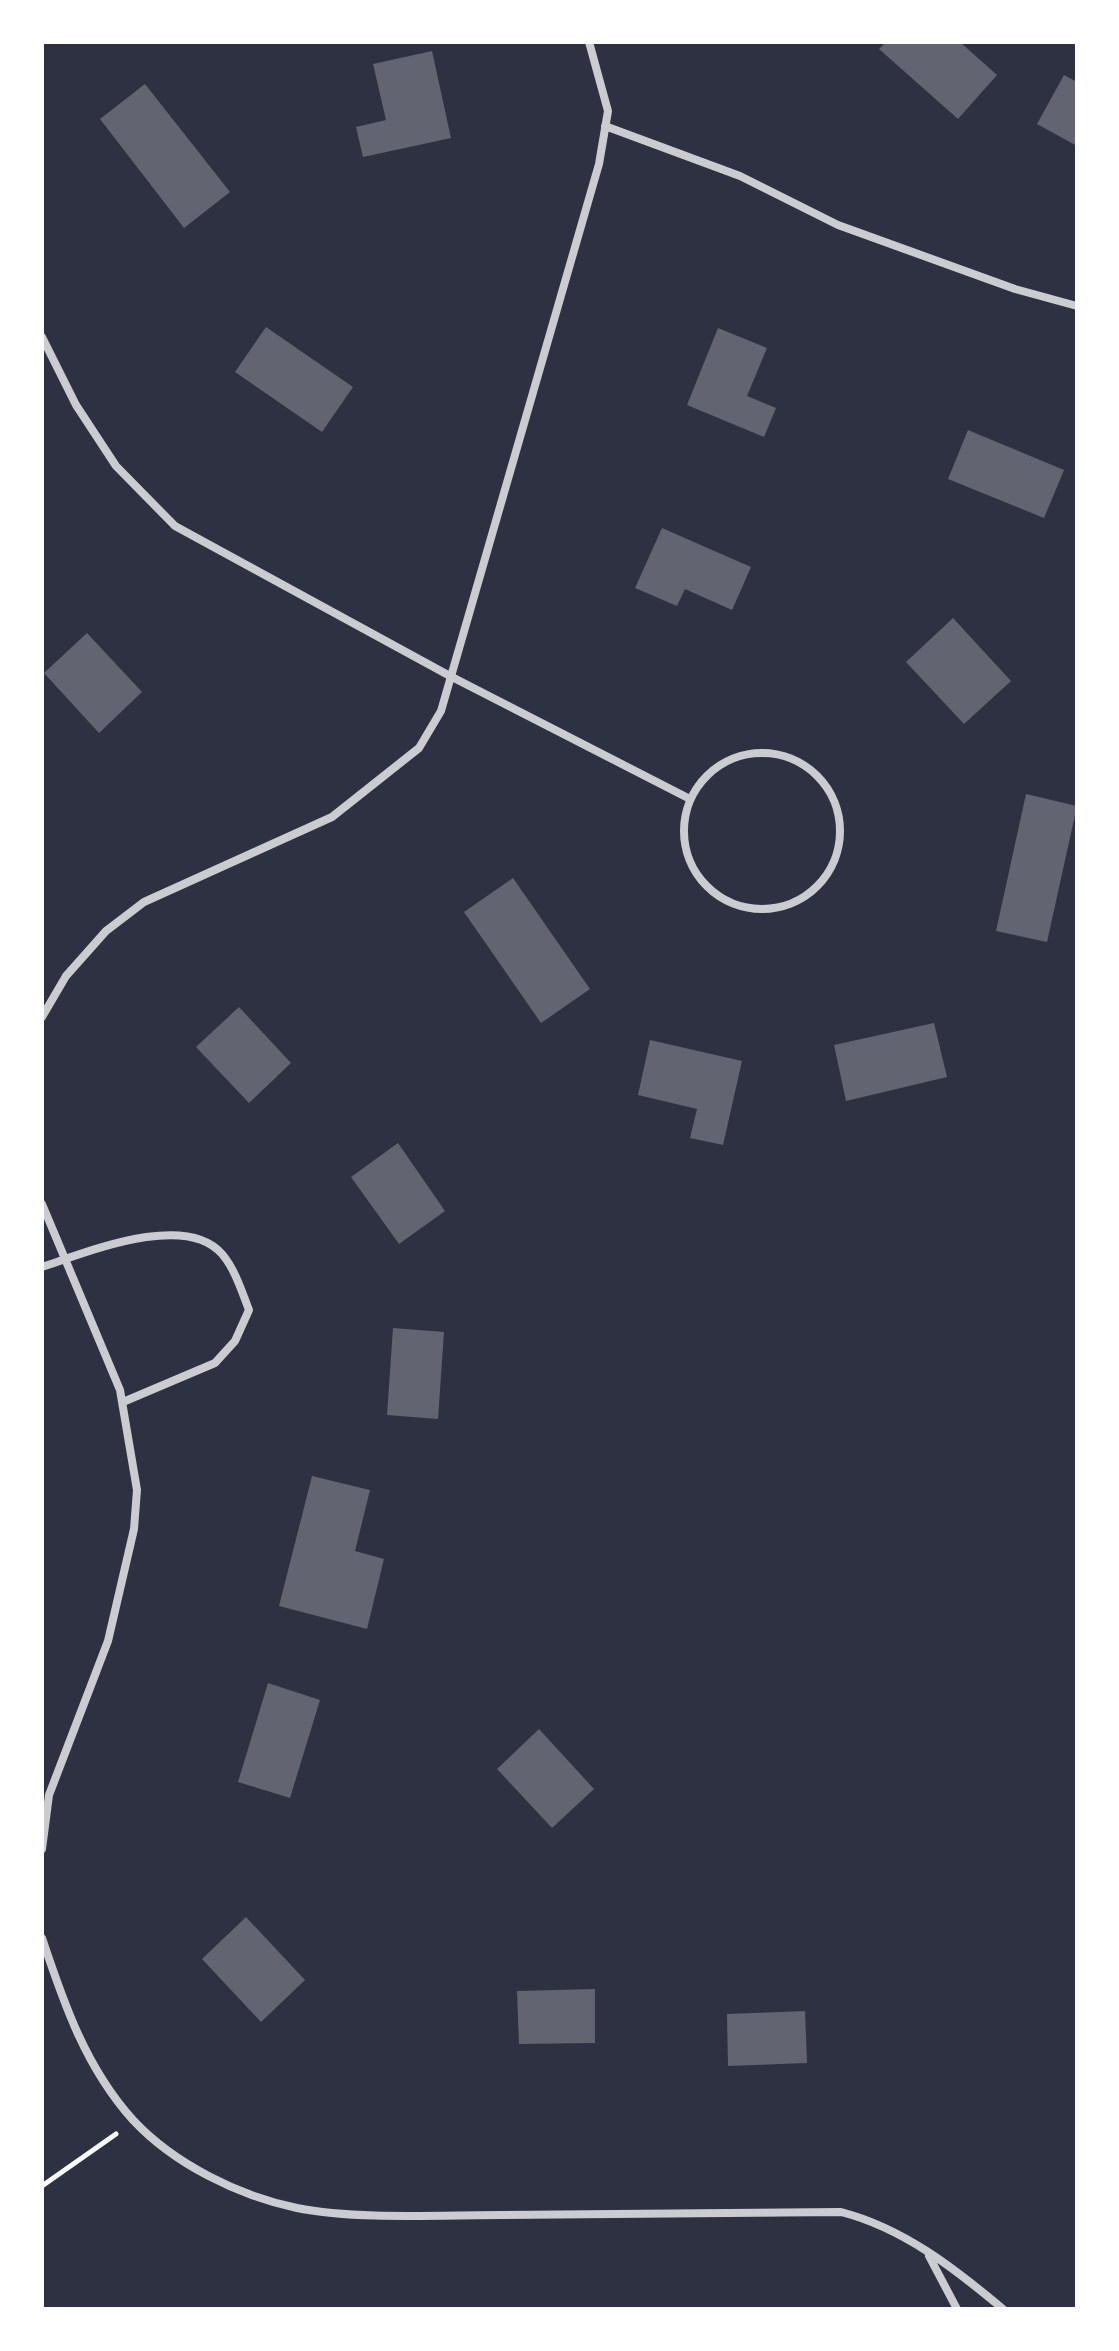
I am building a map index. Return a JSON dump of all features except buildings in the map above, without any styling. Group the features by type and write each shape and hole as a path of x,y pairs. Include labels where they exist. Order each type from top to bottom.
{"street":[{"path":"42,1017 76,964 106,931 144,902 332,817 372,789 393,767 419,748 441,711 543,368 599,164 608,111 589,42"},
{"path":"605,126 740,176 838,225 1015,289 1077,306"},
{"path":"42,337 76,405 116,466 175,526 450,676 690,799"},
{"path":"752,753 779,754 804,765 824,783 836,807 841,833 835,859 821,882 803,899 779,908 755,909 731,903 710,890 694,871 685,848 684,823 690,799 705,777 726,761 752,753"},
{"path":"42,1204 63,1260 101,1338 123,1402 137,1490 134,1529 108,1641 49,1795 42,1849"},
{"path":"42,1267 95,1248 160,1234 192,1238 220,1251 237,1279 249,1310 235,1341 215,1363 123,1402"},
{"path":"42,1938 68,2019 96,2071 134,2121 173,2153 227,2186 297,2208 396,2215 841,2212 876,2221 927,2251 1003,2309"},
{"path":"927,2251 957,2309"}],"path":[{"path":"42,2186 134,2121"}]}
